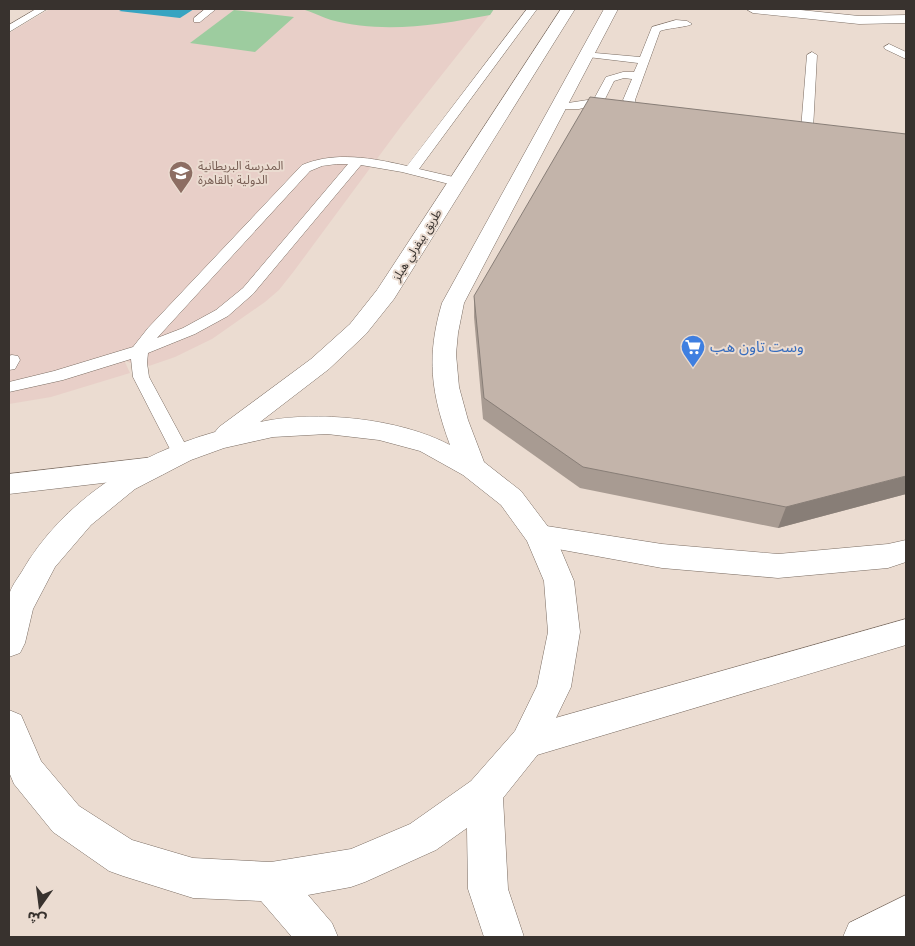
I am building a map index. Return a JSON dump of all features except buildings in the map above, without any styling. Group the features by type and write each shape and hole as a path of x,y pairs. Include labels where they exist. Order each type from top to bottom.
{"street":[{"name":"طريق بيفرلي هيلز","path":"219,440 320,364 358,329 386,294 568,9"},
{"path":"473,468 454,421 444,378 445,338 453,303 611,9"},
{"path":"753,9 859,20 906,19"},
{"path":"859,20 906,34"},
{"path":"9,642 17,608 44,560 81,517 125,482 181,453 219,440 273,428 327,425 370,430 428,445 473,468 511,498 540,536 559,581 564,632 554,687 527,742 484,793 423,837 351,868 271,882 193,878 122,857 66,819 27,772 9,726"},
{"path":"9,484 154,467"},
{"path":"540,536 662,556 778,566 888,556 906,551"},
{"path":"527,742 906,632"},
{"path":"484,793 488,889 504,937"},
{"path":"271,882 318,937"},
{"path":"863,937 906,915"}],"lane":[{"path":"9,29 42,9"},
{"path":"197,20 212,9"},
{"path":"411,170 532,9"},
{"path":"661,113 642,110 632,105 630,100 656,29 676,23 688,24"},
{"path":"889,47 906,56"},
{"path":"588,54 643,62"},
{"path":"807,129 812,55"},
{"path":"559,107 580,107 591,104 600,100 610,79 623,75 638,76"},
{"path":"181,453 141,377 137,366 139,351 154,331 306,168 312,163 324,160 357,162 411,170 457,182"},
{"path":"9,387 58,376 139,351 189,331 222,313 248,291 357,162"}],"shaded area":[{"name":"المدرسة البريطانية الدولية بالقاهرة","path":"50,9 494,9 402,125 294,271 279,290 265,302 212,339 175,357 149,366 143,355 137,366 124,360 130,373 51,397 9,404 9,33"}],"green space":[{"path":"302,9 494,9 490,15 431,25 370,27 331,20"},
{"path":"234,10 294,17 255,52 190,43"}],"water":[{"path":"123,9 194,9 180,18 119,11"}],"place":[{"name":"المدرسة البريطانية الدولية بالقاهرة","path":"181,194"},
{"name":"وست تاون هب","path":"693,368"}]}
